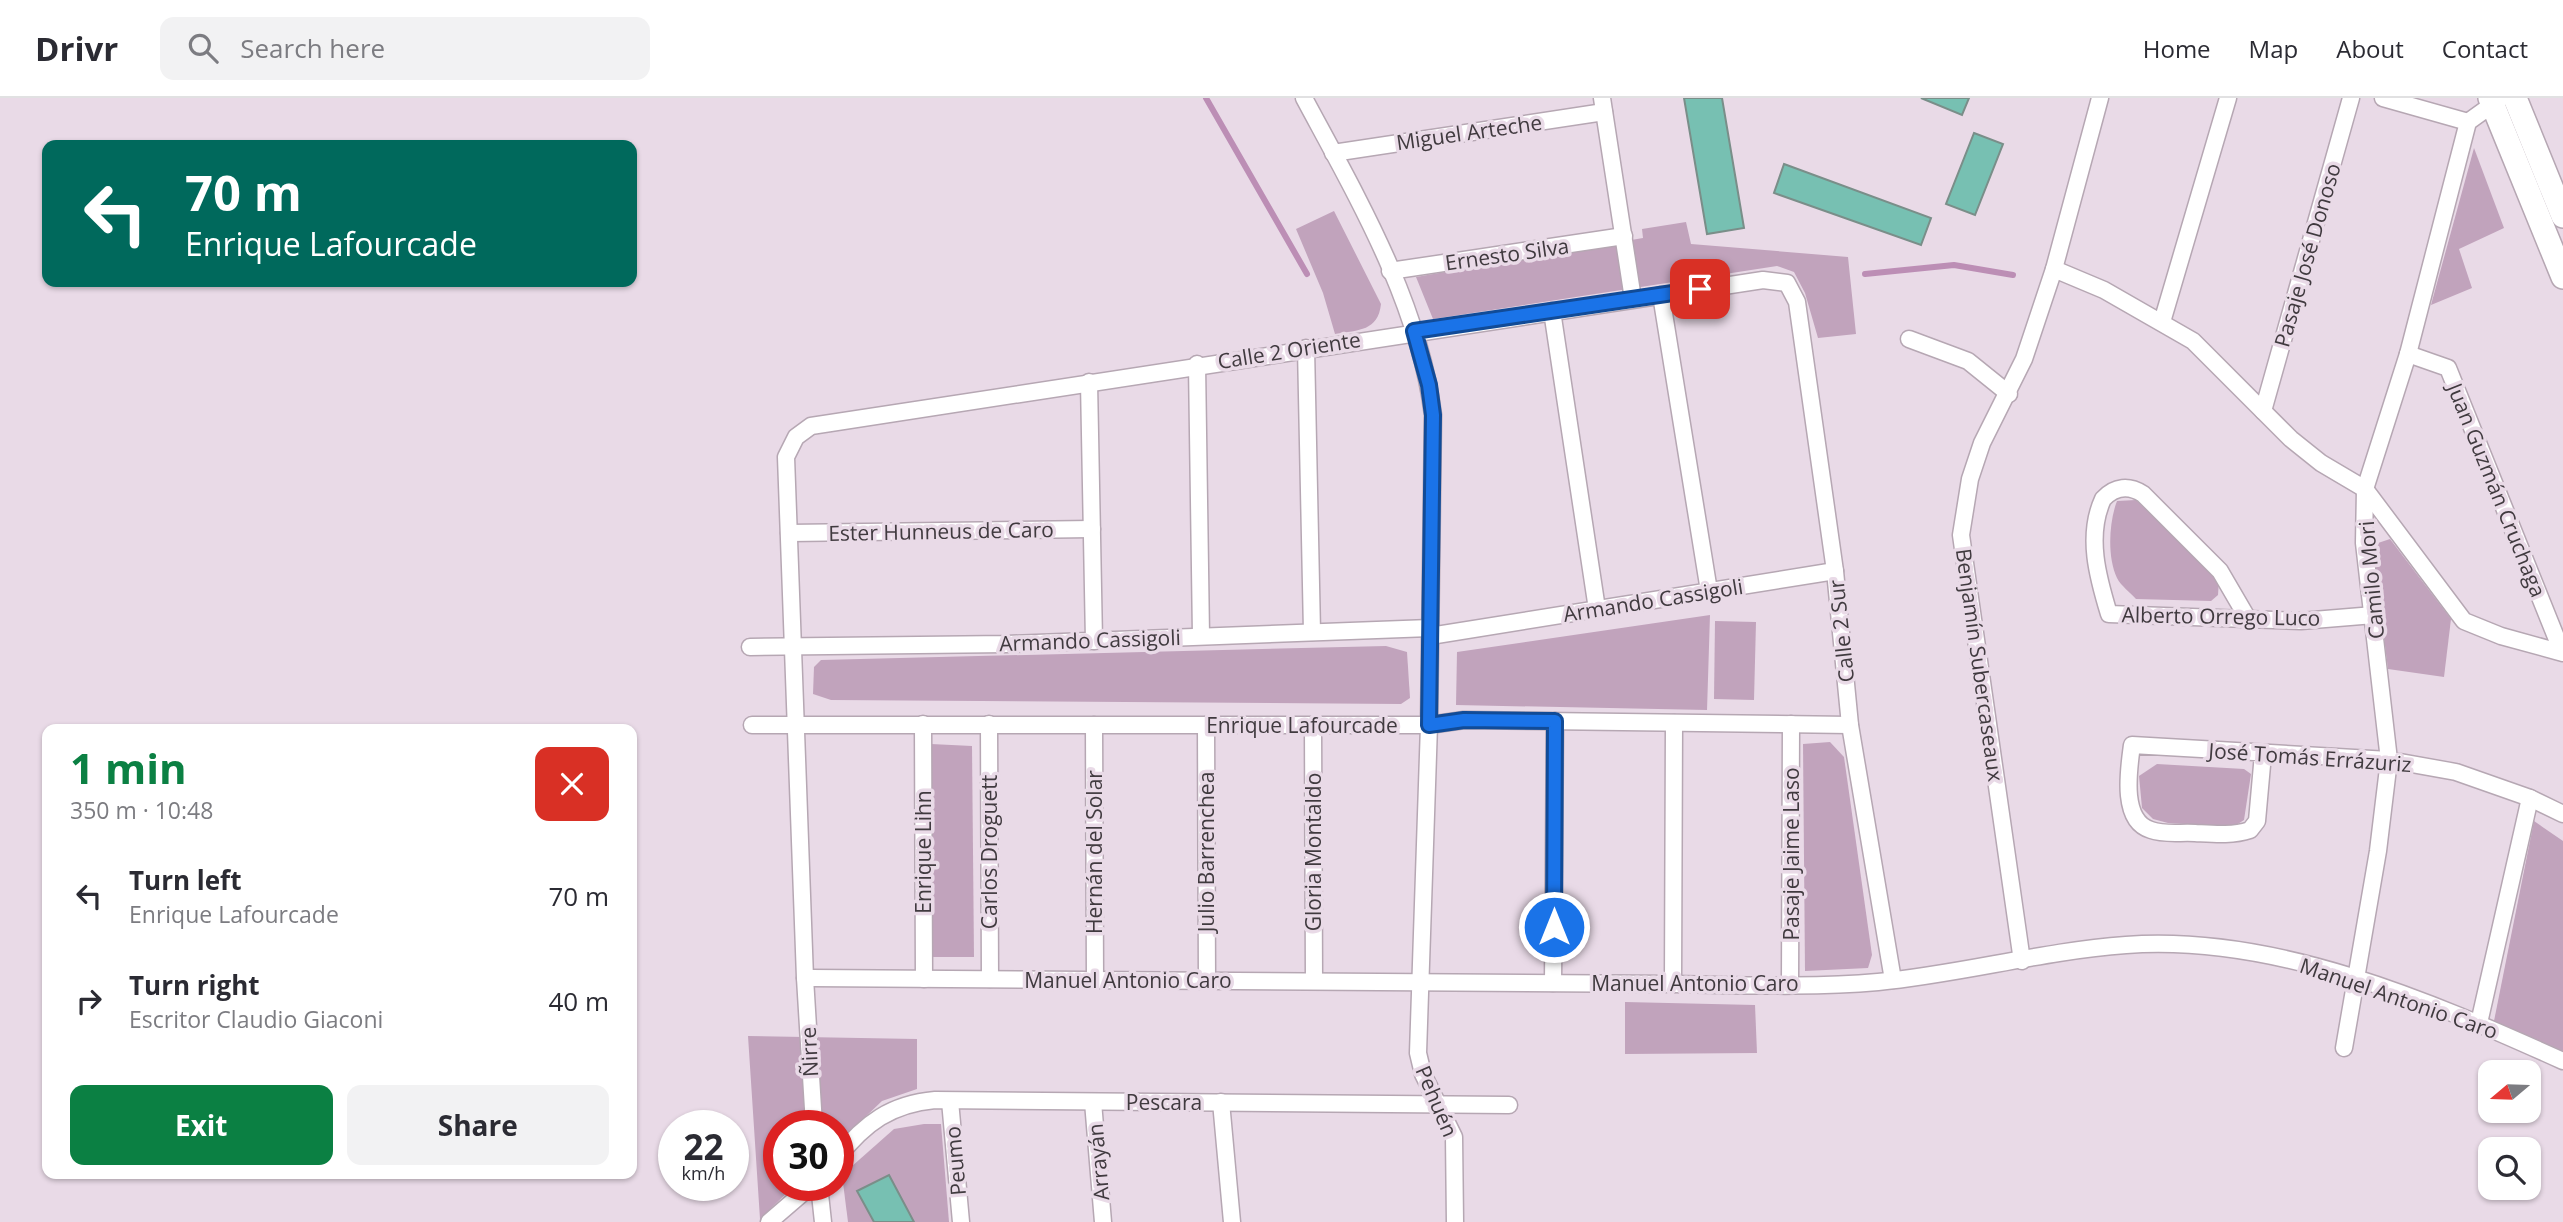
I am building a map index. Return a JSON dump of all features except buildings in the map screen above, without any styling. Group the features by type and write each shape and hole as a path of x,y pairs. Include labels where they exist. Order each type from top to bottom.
{"main road":[{"path":"2515,98 2563,216"},
{"path":"2495,99 2563,277"}],"street":[{"name":"Pehuén","path":"1304,98 1334,153 1390,271 1414,331 1429,385 1433,415 1429,725 1418,1054 1437,1103 1450,1125 1456,1148 1455,1222"},
{"name":"Benjamín Subercaseaux","path":"2022,961 1961,535 1970,479 1982,443 2009,394 2024,359 2054,269 2100,98"},
{"path":"2162,322 2228,98"},
{"name":"Pasaje José Donoso","path":"2263,411 2351,98"},
{"path":"2382,98 2468,122 2495,99"},
{"name":"Miguel Arteche","path":"1334,153 1603,105"},
{"path":"1603,105 1633,299"},
{"name":"Camilo Mori","path":"2344,1048 2389,760 2364,543 2365,489 2408,354 2468,122"},
{"name":"Ernesto Silva","path":"1390,271 1624,236"},
{"path":"2054,269 2104,290 2193,341 2263,411 2321,463 2365,489 2464,621 2501,636 2562,652"},
{"name":"Calle 2 Oriente","path":"796,437 811,426 1197,364 1763,279 1787,283"},
{"name":"Calle 2 Sur","path":"1787,283 1797,302 1835,571 1850,725 1893,980"},
{"path":"1661,295 1710,591"},
{"path":"1552,311 1597,609"},
{"path":"1909,339 1968,361 2009,394"},
{"path":"1306,348 1312,632"},
{"name":"Juan Guzmán Cruchaga","path":"2408,354 2448,368 2562,652"},
{"path":"1197,364 1201,636"},
{"path":"1089,382 1094,640"},
{"name":"Ñirre","path":"796,437 786,457 805,978 813,1110"},
{"name":"Alberto Orrego Luco","path":"2248,619 2209,558 2143,494 2129,487 2115,490 2103,499 2096,527 2097,570 2109,614 2301,621 2374,615"},
{"name":"Ester Hunneus de Caro","path":"789,533 1092,529"},
{"name":"Armando Cassigoli","path":"750,647 1094,640 1312,632 1430,632 1597,609 1835,571"},
{"name":"Enrique Lafourcade","path":"752,725 1429,725 1464,720 1850,725"},
{"path":"1553,983 1555,721"},
{"path":"1673,984 1674,723"},
{"name":"Enrique Lihn","path":"923,724 924,979"},
{"name":"Carlos Droguett","path":"989,724 989,979"},
{"name":"Hernán del Solar","path":"1094,724 1095,979"},
{"name":"Pasaje Jaime Laso","path":"1790,983 1791,724"},
{"name":"Julio Barrenchea","path":"1206,725 1207,980"},
{"name":"Gloria Montaldo","path":"1313,725 1314,980"},
{"name":"José Tomás Errázuriz","path":"2263,754 2255,827 2235,834 2160,832 2143,827 2134,814 2129,787 2132,745 2389,760 2456,772 2563,814"},
{"path":"2479,1023 2530,799"},
{"name":"Manuel Antonio Caro","path":"805,978 1790,983 1893,980 2127,945 2208,947 2289,960 2356,979 2479,1023 2563,1060"},
{"name":"Pescara","path":"854,1137 891,1110 920,1101 1509,1105"},
{"name":"Peumo","path":"950,1101 961,1222"},
{"name":"Arrayán","path":"1093,1102 1103,1222"},
{"path":"1221,1102 1232,1222"},
{"path":"769,1222 793,1201"},
{"path":"821,1201 823,1222"}],"shaded area":[{"path":"2474,148 2504,228 2459,249 2472,288 2431,305"},
{"path":"1334,211 1381,304 1376,320 1366,328 1335,334 1323,293 1296,229"},
{"path":"1686,222 1691,244 1848,257 1856,334 1818,338 1805,293 1794,272 1777,266 1433,319 1416,277 1643,238 1642,229"},
{"path":"2136,500 2219,580 2218,595 2211,601 2136,599 2119,581 2110,550 2112,519 2117,501"},
{"path":"2390,539 2451,619 2444,677 2388,669 2373,552 2375,544"},
{"path":"1710,615 1707,710 1456,705 1457,652"},
{"path":"1715,621 1756,622 1754,700 1714,699"},
{"path":"1386,646 1407,652 1410,698 1401,704 831,700 813,694 814,667 821,660"},
{"path":"1830,742 1844,757 1872,955 1868,968 1805,971 1803,744"},
{"path":"931,744 972,746 974,957 931,957"},
{"path":"2157,764 2244,769 2251,774 2244,820 2233,827 2168,823 2153,819 2142,808 2139,776"},
{"path":"2534,821 2563,841 2563,1051 2494,1021"},
{"path":"1625,1002 1755,1005 1757,1053 1625,1054"},
{"path":"748,1036 917,1039 917,1089 882,1101 854,1128 854,1110 763,1110 763,1201 779,1201 760,1219"},
{"path":"941,1124 949,1222 848,1222 845,1201 854,1201 854,1164 894,1129"}],"waterway":[{"path":"1206,98 1307,274"},
{"path":"1865,274 1954,265 2013,275"}],"route":[{"path":"1554,927 1555,721 1464,720 1429,725 1433,415 1429,385 1414,331 1700,289"}]}
